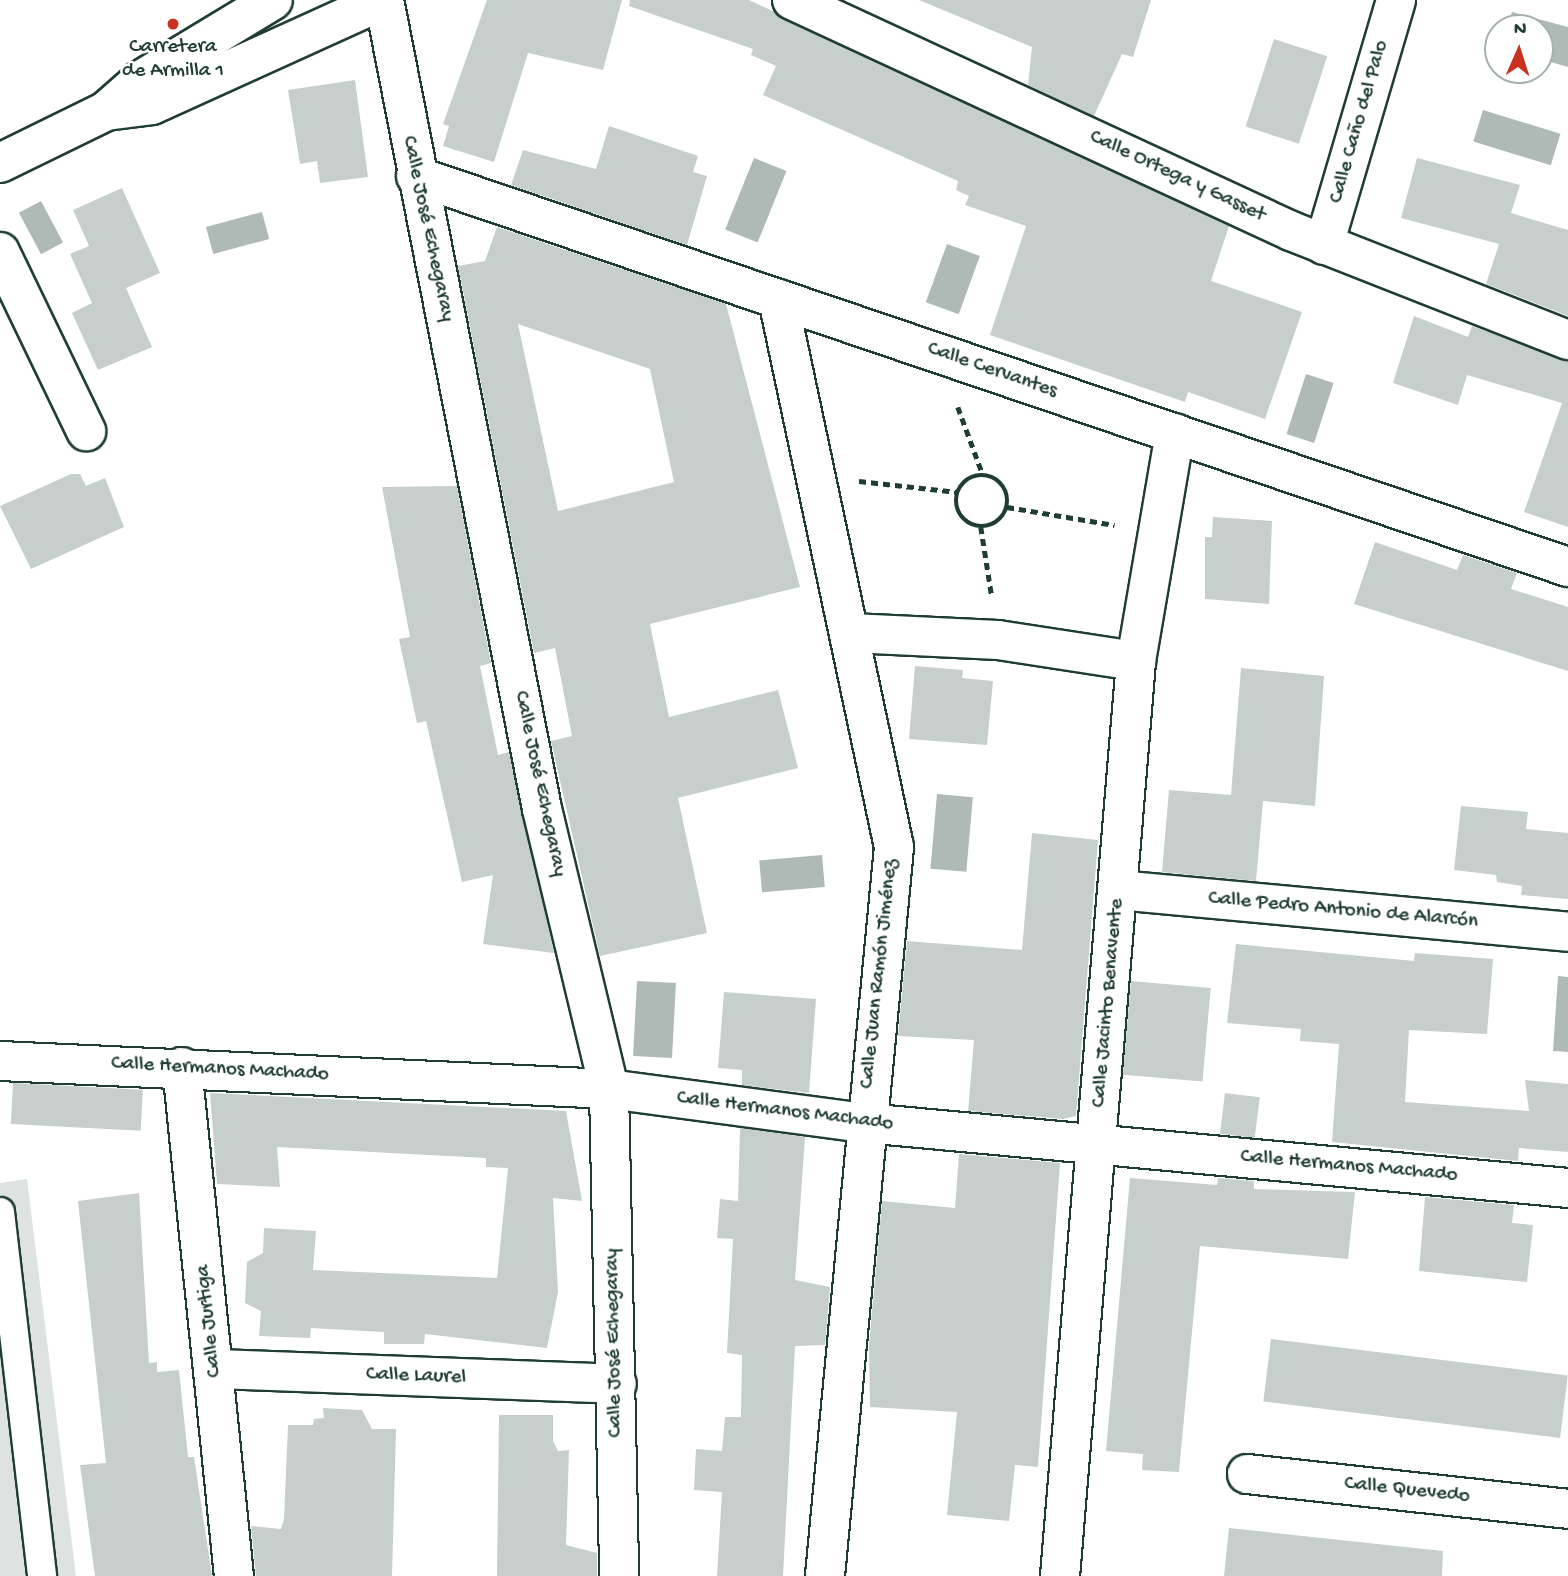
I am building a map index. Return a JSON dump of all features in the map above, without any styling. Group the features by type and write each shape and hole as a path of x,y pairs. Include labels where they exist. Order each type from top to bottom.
{"street":[{"path":"0,163 106,111 141,80 273,0"},
{"path":"106,111 152,105 330,8 361,13 383,0"},
{"name":"Calle José Echegaray","path":"383,0 542,809 609,1089 620,1576"},
{"name":"Calle Ortega y Gasset","path":"792,0 1324,245 1568,340"},
{"name":"Calle Caño del Palo","path":"1324,245 1396,0"},
{"name":"Calle Cervantes","path":"416,176 1568,567"},
{"path":"0,252 86,431"},
{"name":"Calle Juan Ramón Jiménez","path":"778,299 894,847 864,1123 825,1576"},
{"name":"Calle Jacinto Benavente","path":"1060,1576 1136,661 1161,533 1175,433"},
{"path":"850,633 998,640 1136,661"},
{"name":"Calle Pedro Antonio de Alarcón","path":"1118,890 1568,932"},
{"name":"Calle Hermanos Machado","path":"0,1061 182,1067 609,1089 864,1123 1568,1188"},
{"name":"Calle Jurtiga","path":"182,1067 216,1369 234,1576"},
{"name":"Calle Laurel","path":"216,1369 617,1384"},
{"name":"Calle Quevedo","path":"1247,1474 1568,1509"}],"lane":[{"path":"0,1212 41,1576"}],"path":[{"path":"928,350 984,475 1000,482 1007,507 1001,519 981,527"},
{"path":"816,478 957,492 984,475"},
{"path":"957,492 960,515 981,527"},
{"path":"1007,507 1161,533"},
{"path":"981,527 998,640"}],"shaded area":[{"path":"1554,23 1568,27 1568,67 1554,63"},
{"path":"1483,110 1560,134 1551,165 1473,142"},
{"path":"754,158 786,171 758,243 725,229"},
{"path":"41,201 63,242 41,254 19,213"},
{"path":"262,212 269,239 213,254 206,227"},
{"path":"947,244 980,256 959,314 926,302"},
{"path":"1306,374 1334,383 1314,443 1287,434"},
{"path":"937,794 973,797 966,872 930,869"},
{"path":"822,855 825,887 762,892 759,860"},
{"path":"1558,976 1568,977 1568,1052 1553,1051"},
{"path":"637,981 676,983 672,1058 633,1056"},
{"path":"27,1179 76,1576 0,1576 0,1183"}],"building":[{"path":"487,0 622,0 603,70 528,53 494,162 443,146 449,126 443,124"},
{"path":"630,0 749,0 1229,226 1211,281 1302,312 1265,419 1188,392 1185,402 990,335 1026,226 965,205 969,196 956,190 958,181 763,95 776,66 751,55 753,49 629,6"},
{"path":"919,0 1151,0 1133,57 1122,54 1094,116 1028,85 1032,47"},
{"path":"1274,39 1327,56 1299,144 1246,126"},
{"path":"355,80 368,177 320,183 317,161 300,164 288,90"},
{"path":"609,126 698,156 693,172 707,176 687,245 511,185 523,150 596,169"},
{"path":"1417,158 1520,185 1511,213 1568,230 1568,316 1486,284 1499,244 1401,218"},
{"path":"122,188 160,273 126,288 152,347 98,370 72,313 92,303 70,254 89,246 73,210"},
{"path":"497,227 726,304 800,587 650,624 669,717 778,690 798,768 678,798 707,933 600,956 551,741 572,736 555,648 534,653 458,266 485,261","holes":["518,324 650,369 674,482 558,511"]},
{"path":"1414,316 1468,337 1472,326 1568,361 1568,527 1524,512 1562,403 1467,375 1458,405 1393,383"},
{"path":"71,474 80,474 86,486 105,478 124,527 31,569 0,506"},
{"path":"457,486 491,663 480,666 498,755 509,752 554,953 483,944 493,875 462,882 426,721 417,723 399,639 410,637 382,487"},
{"path":"1213,517 1272,521 1269,604 1205,599 1205,537 1212,537"},
{"path":"1375,542 1457,570 1463,555 1517,573 1511,589 1568,607 1568,671 1354,604"},
{"path":"915,666 963,670 962,678 993,681 987,745 909,739"},
{"path":"1241,668 1324,676 1315,806 1263,801 1256,881 1162,872 1169,790 1231,795"},
{"path":"1461,806 1528,812 1526,829 1568,833 1568,899 1521,895 1522,886 1497,882 1496,875 1454,870"},
{"path":"1032,833 1098,840 1076,1116 1063,1119 968,1111 974,1040 898,1036 907,941 1022,950"},
{"path":"1236,944 1414,961 1415,953 1493,959 1487,1034 1409,1030 1405,1102 1529,1111 1525,1080 1568,1084 1568,1152 1519,1148 1518,1161 1332,1142 1339,1044 1300,1041 1301,1029 1227,1023"},
{"path":"1131,981 1211,988 1203,1082 1123,1075"},
{"path":"724,992 816,999 809,1093 742,1085 742,1070 718,1068"},
{"path":"13,1083 143,1090 141,1131 11,1124"},
{"path":"210,1093 566,1111 582,1201 553,1198 558,1292 547,1348 425,1334 424,1344 384,1344 384,1332 311,1328 310,1338 259,1336 261,1311 245,1303 247,1262 263,1253 264,1228 316,1231 313,1270 497,1278 508,1168 486,1167 486,1158 277,1147 280,1187 217,1184"},
{"path":"1225,1093 1260,1097 1255,1138 1220,1134"},
{"path":"740,1128 805,1137 795,1280 830,1287 825,1345 795,1346 783,1576 717,1576 722,1492 694,1490 696,1449 722,1451 725,1417 741,1417 742,1355 727,1353 733,1239 717,1238 720,1199 738,1201"},
{"path":"959,1154 1060,1163 1038,1467 1015,1465 1009,1521 947,1515 957,1412 870,1407 869,1345 882,1201 955,1208"},
{"path":"1130,1178 1217,1185 1218,1178 1254,1181 1254,1189 1355,1192 1348,1259 1200,1246 1179,1472 1142,1470 1143,1454 1106,1451"},
{"path":"139,1193 149,1363 157,1362 157,1372 179,1370 188,1457 194,1457 212,1576 95,1576 80,1465 106,1463 78,1201"},
{"path":"1425,1197 1514,1205 1512,1223 1533,1225 1527,1282 1419,1271"},
{"path":"1271,1339 1568,1375 1560,1438 1263,1402"},
{"path":"323,1408 362,1410 372,1429 396,1429 392,1576 256,1576 251,1526 281,1529 284,1519 288,1425 313,1425 314,1419 324,1418"},
{"path":"499,1415 553,1415 553,1441 558,1451 569,1450 566,1545 597,1553 597,1576 497,1576"},
{"path":"1229,1528 1443,1551 1442,1576 1224,1576"}],"place":[{"name":"Carretera de Armilla 1","path":"173,24"}]}
